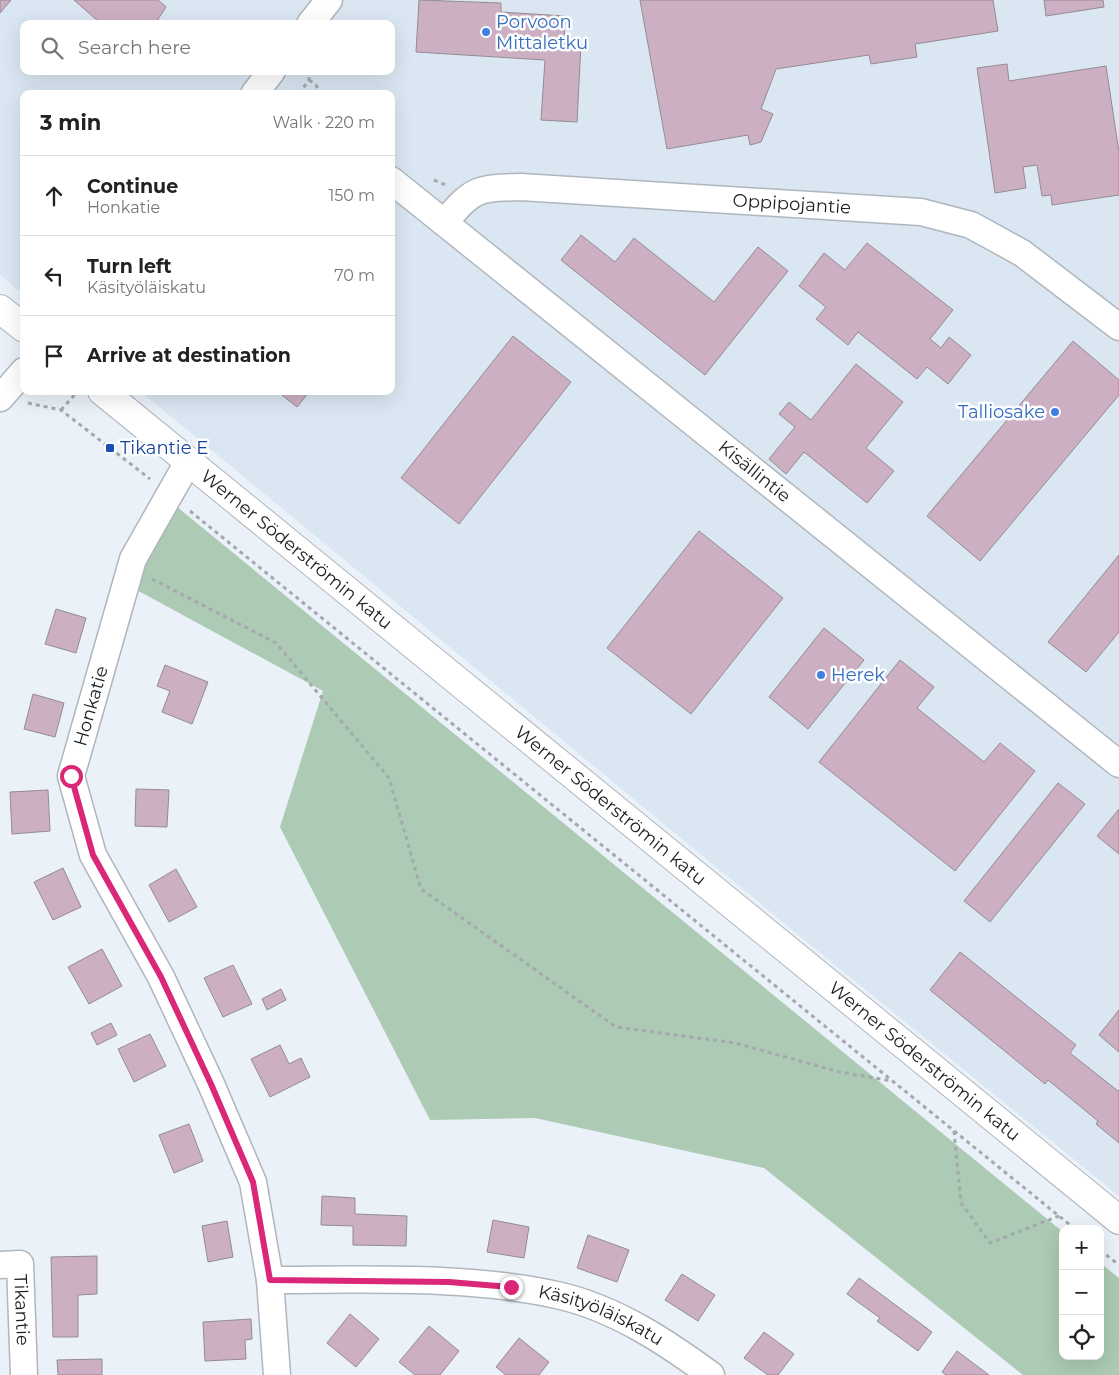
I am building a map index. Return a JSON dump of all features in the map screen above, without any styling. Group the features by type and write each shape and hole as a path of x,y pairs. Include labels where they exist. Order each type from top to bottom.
{"street":[{"path":"313,20 329,0"},
{"name":"Kisällintie","path":"395,183 1119,764"},
{"name":"Oppipojantie","path":"445,222 464,199 487,188 521,187 921,212 971,226 1022,252 1119,326"},
{"path":"0,309 20,325"},
{"path":"3,395 20,376"},
{"name":"Werner Söderströmin katu","path":"107,395 1119,1220"},
{"name":"Honkatie","path":"188,462 169,494 131,568 71,776 93,855 161,977 211,1084 253,1182 270,1280 277,1375"},
{"name":"Tikantie","path":"0,1265 20,1264 24,1375"},
{"name":"Käsityöläiskatu","path":"270,1280 449,1282 511,1287 562,1296 627,1322 671,1345 711,1375"}],"path":[{"path":"309,75 310,80 318,90"},
{"path":"302,90 310,80"},
{"path":"3,395 29,404 61,410 169,494 1069,1225"},
{"path":"61,410 74,395"},
{"path":"131,568 276,643 389,778 421,889 616,1027 735,1043 840,1072 893,1081"},
{"path":"954,1131 961,1203 990,1243 1059,1216"},
{"path":"1104,1253 1119,1265"}],"shaded area":[{"path":"0,0 1119,0 1119,1196 802,938 145,395 395,395 395,90 20,90 20,292 0,275"}],"green space":[{"path":"171,502 1059,1229 1059,1360 1104,1360 1104,1266 1119,1278 1119,1375 1023,1375 764,1168 535,1118 430,1120 280,827 323,691 133,588"}],"building":[{"path":"0,0 11,0 0,13"},
{"path":"74,0 158,0 166,7 158,20 97,20"},
{"path":"419,0 501,3 501,12 565,16 564,43 581,44 577,122 541,120 545,60 416,52"},
{"path":"640,0 993,0 998,31 915,44 917,57 871,64 869,55 776,69 761,109 773,114 761,142 750,145 748,135 667,149"},
{"path":"1044,0 1103,0 1104,7 1046,16"},
{"path":"1007,64 1009,81 1106,66 1119,152 1119,195 1052,205 1051,195 1042,196 1037,165 1023,167 1026,188 995,193 977,68"},
{"path":"581,235 615,262 634,238 714,302 758,247 788,271 705,375 561,260"},
{"path":"867,243 953,310 930,339 941,348 949,337 971,355 948,384 927,367 917,379 858,332 848,345 816,319 826,307 799,286 824,253 845,270"},
{"path":"513,336 571,382 459,524 401,478"},
{"path":"1073,341 1119,380 1119,395 980,561 927,516"},
{"path":"856,364 903,402 866,448 894,471 867,503 804,452 786,474 769,459 795,427 779,414 789,402 811,420"},
{"path":"282,395 307,395 297,407"},
{"path":"699,531 783,598 691,714 607,648"},
{"path":"1119,555 1119,632 1086,672 1048,642"},
{"path":"56,609 86,618 76,653 45,644"},
{"path":"824,628 864,660 808,729 769,697"},
{"path":"900,660 934,687 917,708 984,762 1000,743 1035,771 955,871 819,762"},
{"path":"165,665 208,682 192,724 162,712 170,691 157,686"},
{"path":"33,694 64,703 55,737 24,729"},
{"path":"1058,783 1085,804 990,922 964,901"},
{"path":"136,789 169,790 167,827 135,826"},
{"path":"48,790 50,831 12,834 10,792"},
{"path":"1119,809 1119,854 1097,836"},
{"path":"63,868 81,907 53,920 34,882"},
{"path":"176,869 197,907 169,922 149,885"},
{"path":"102,949 122,986 89,1004 68,967"},
{"path":"960,952 1076,1045 1070,1053 1119,1090 1119,1143 1096,1124 1098,1121 1048,1080 1045,1084 930,990"},
{"path":"233,965 252,1004 223,1017 204,978"},
{"path":"281,989 286,1000 267,1010 262,999"},
{"path":"1119,1010 1119,1052 1099,1035"},
{"path":"111,1023 117,1035 97,1045 91,1033"},
{"path":"150,1034 166,1066 134,1082 118,1049"},
{"path":"280,1045 289,1064 301,1058 310,1077 270,1097 251,1059"},
{"path":"189,1124 203,1161 174,1173 159,1135"},
{"path":"322,1196 355,1198 355,1214 407,1216 406,1246 353,1245 353,1226 321,1225"},
{"path":"493,1220 529,1227 524,1258 487,1252"},
{"path":"227,1221 233,1257 208,1262 202,1226"},
{"path":"588,1235 629,1250 617,1282 577,1268"},
{"path":"97,1256 97,1294 78,1295 78,1337 53,1337 51,1257"},
{"path":"682,1274 715,1295 698,1321 665,1300"},
{"path":"859,1278 932,1332 918,1351 877,1321 880,1318 847,1294"},
{"path":"350,1314 379,1339 356,1367 327,1343"},
{"path":"251,1319 252,1339 245,1340 246,1359 205,1361 203,1322"},
{"path":"429,1326 459,1351 440,1375 415,1375 399,1362"},
{"path":"764,1332 794,1354 778,1375 768,1375 744,1358"},
{"path":"519,1338 549,1362 539,1375 506,1375 496,1367"},
{"path":"957,1351 989,1375 946,1375 942,1372"},
{"path":"102,1359 102,1375 58,1375 57,1360"}],"place":[{"name":"Porvoon Mittaletku","path":"486,32"},
{"name":"Talliosake","path":"1055,412"},
{"name":"Tikantie E","path":"110,448"},
{"name":"Herek","path":"821,675"}],"route":[{"path":"71,776 93,855 161,977 211,1084 253,1182 270,1280 449,1282 511,1287"}]}
